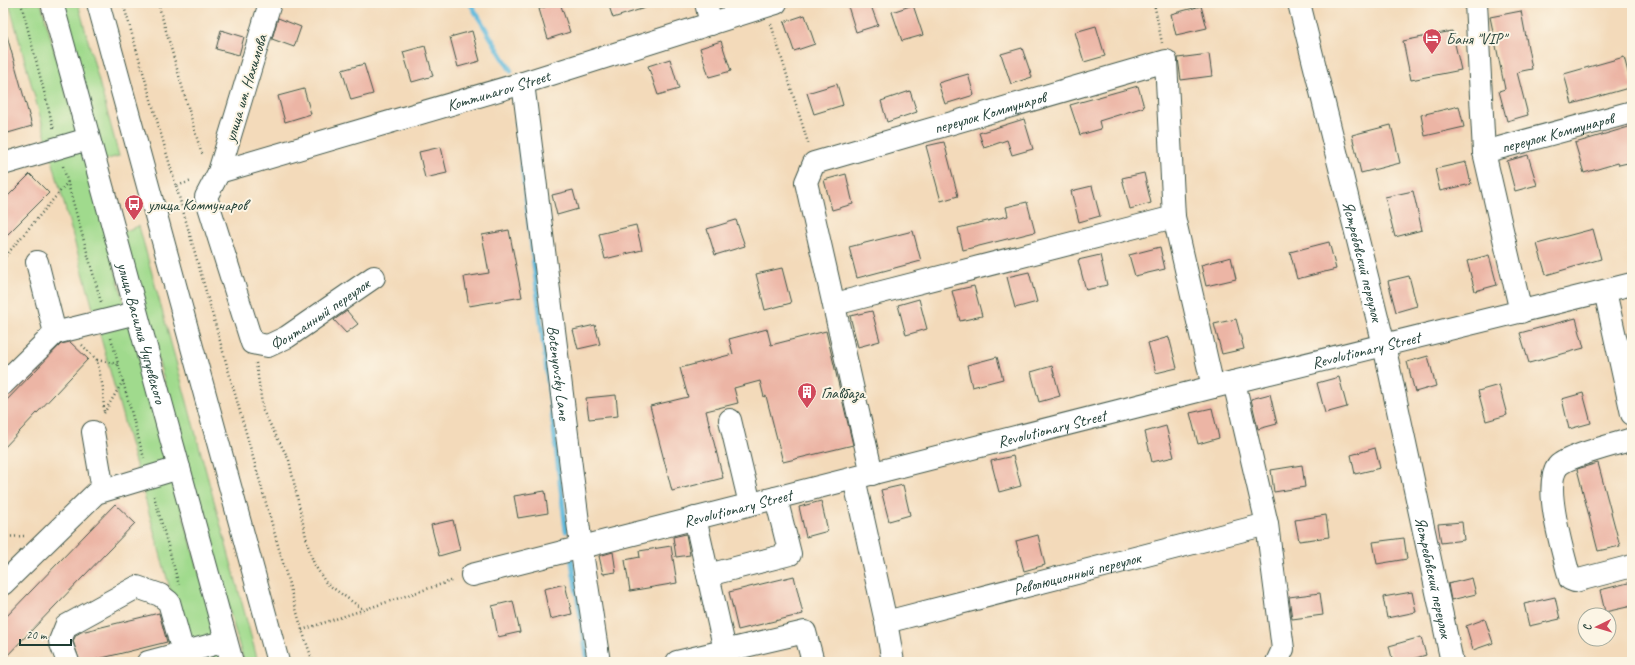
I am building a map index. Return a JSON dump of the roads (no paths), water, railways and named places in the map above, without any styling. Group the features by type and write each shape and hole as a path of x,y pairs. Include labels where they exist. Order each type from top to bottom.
{"street":[{"name":"улица Василия Чугуевского","path":"52,3 232,662"},
{"path":"98,3 278,662"},
{"name":"улица им. Нахимова","path":"219,172 270,3"},
{"path":"706,3 711,24"},
{"name":"Ястребовский переулок","path":"1299,3 1384,345 1452,662"},
{"path":"1476,3 1484,152 1521,312"},
{"name":"Kommunarov Street","path":"219,172 523,83 771,5"},
{"name":"переулок Коммунаров","path":"835,304 806,182 814,163 1166,61 1174,217"},
{"name":"Botenyovsky Lane","path":"523,83 581,546 599,662"},
{"name":"переулок Коммунаров","path":"1484,152 1632,112"},
{"path":"3,164 88,138"},
{"name":"Фонтанный переулок","path":"219,172 206,197 252,343 268,346 287,337 374,277"},
{"path":"892,662 835,304 1174,217 1213,387"},
{"path":"37,262 61,332"},
{"name":"Revolutionary Street","path":"472,575 581,546 1213,387 1632,284"},
{"path":"1605,291 1632,414"},
{"path":"3,384 61,332 136,313"},
{"path":"1234,382 1268,524 1283,649 1277,662"},
{"path":"730,420 750,504"},
{"path":"93,432 103,490"},
{"path":"1632,439 1571,458 1558,466 1553,476 1552,491 1557,525 1570,579 1575,581 1632,566"},
{"path":"3,584 96,493 179,468"},
{"path":"708,575 790,554 776,498"},
{"path":"695,518 725,650"},
{"name":"Революционный переулок","path":"886,622 1268,524"},
{"path":"68,662 60,641 66,626 137,587 160,595 169,602 183,652"},
{"path":"677,662 805,632 813,662"},
{"path":"148,662 226,641"}],"waterway":[{"path":"470,3 511,71"},
{"path":"517,122 566,531"},
{"path":"571,556 588,662"}],"place":[{"name":"Баня \"VIP\"","path":"1432,55"},
{"name":"улица Коммунаров","path":"134,221"},
{"name":"Главбаза","path":"807,409"}]}
